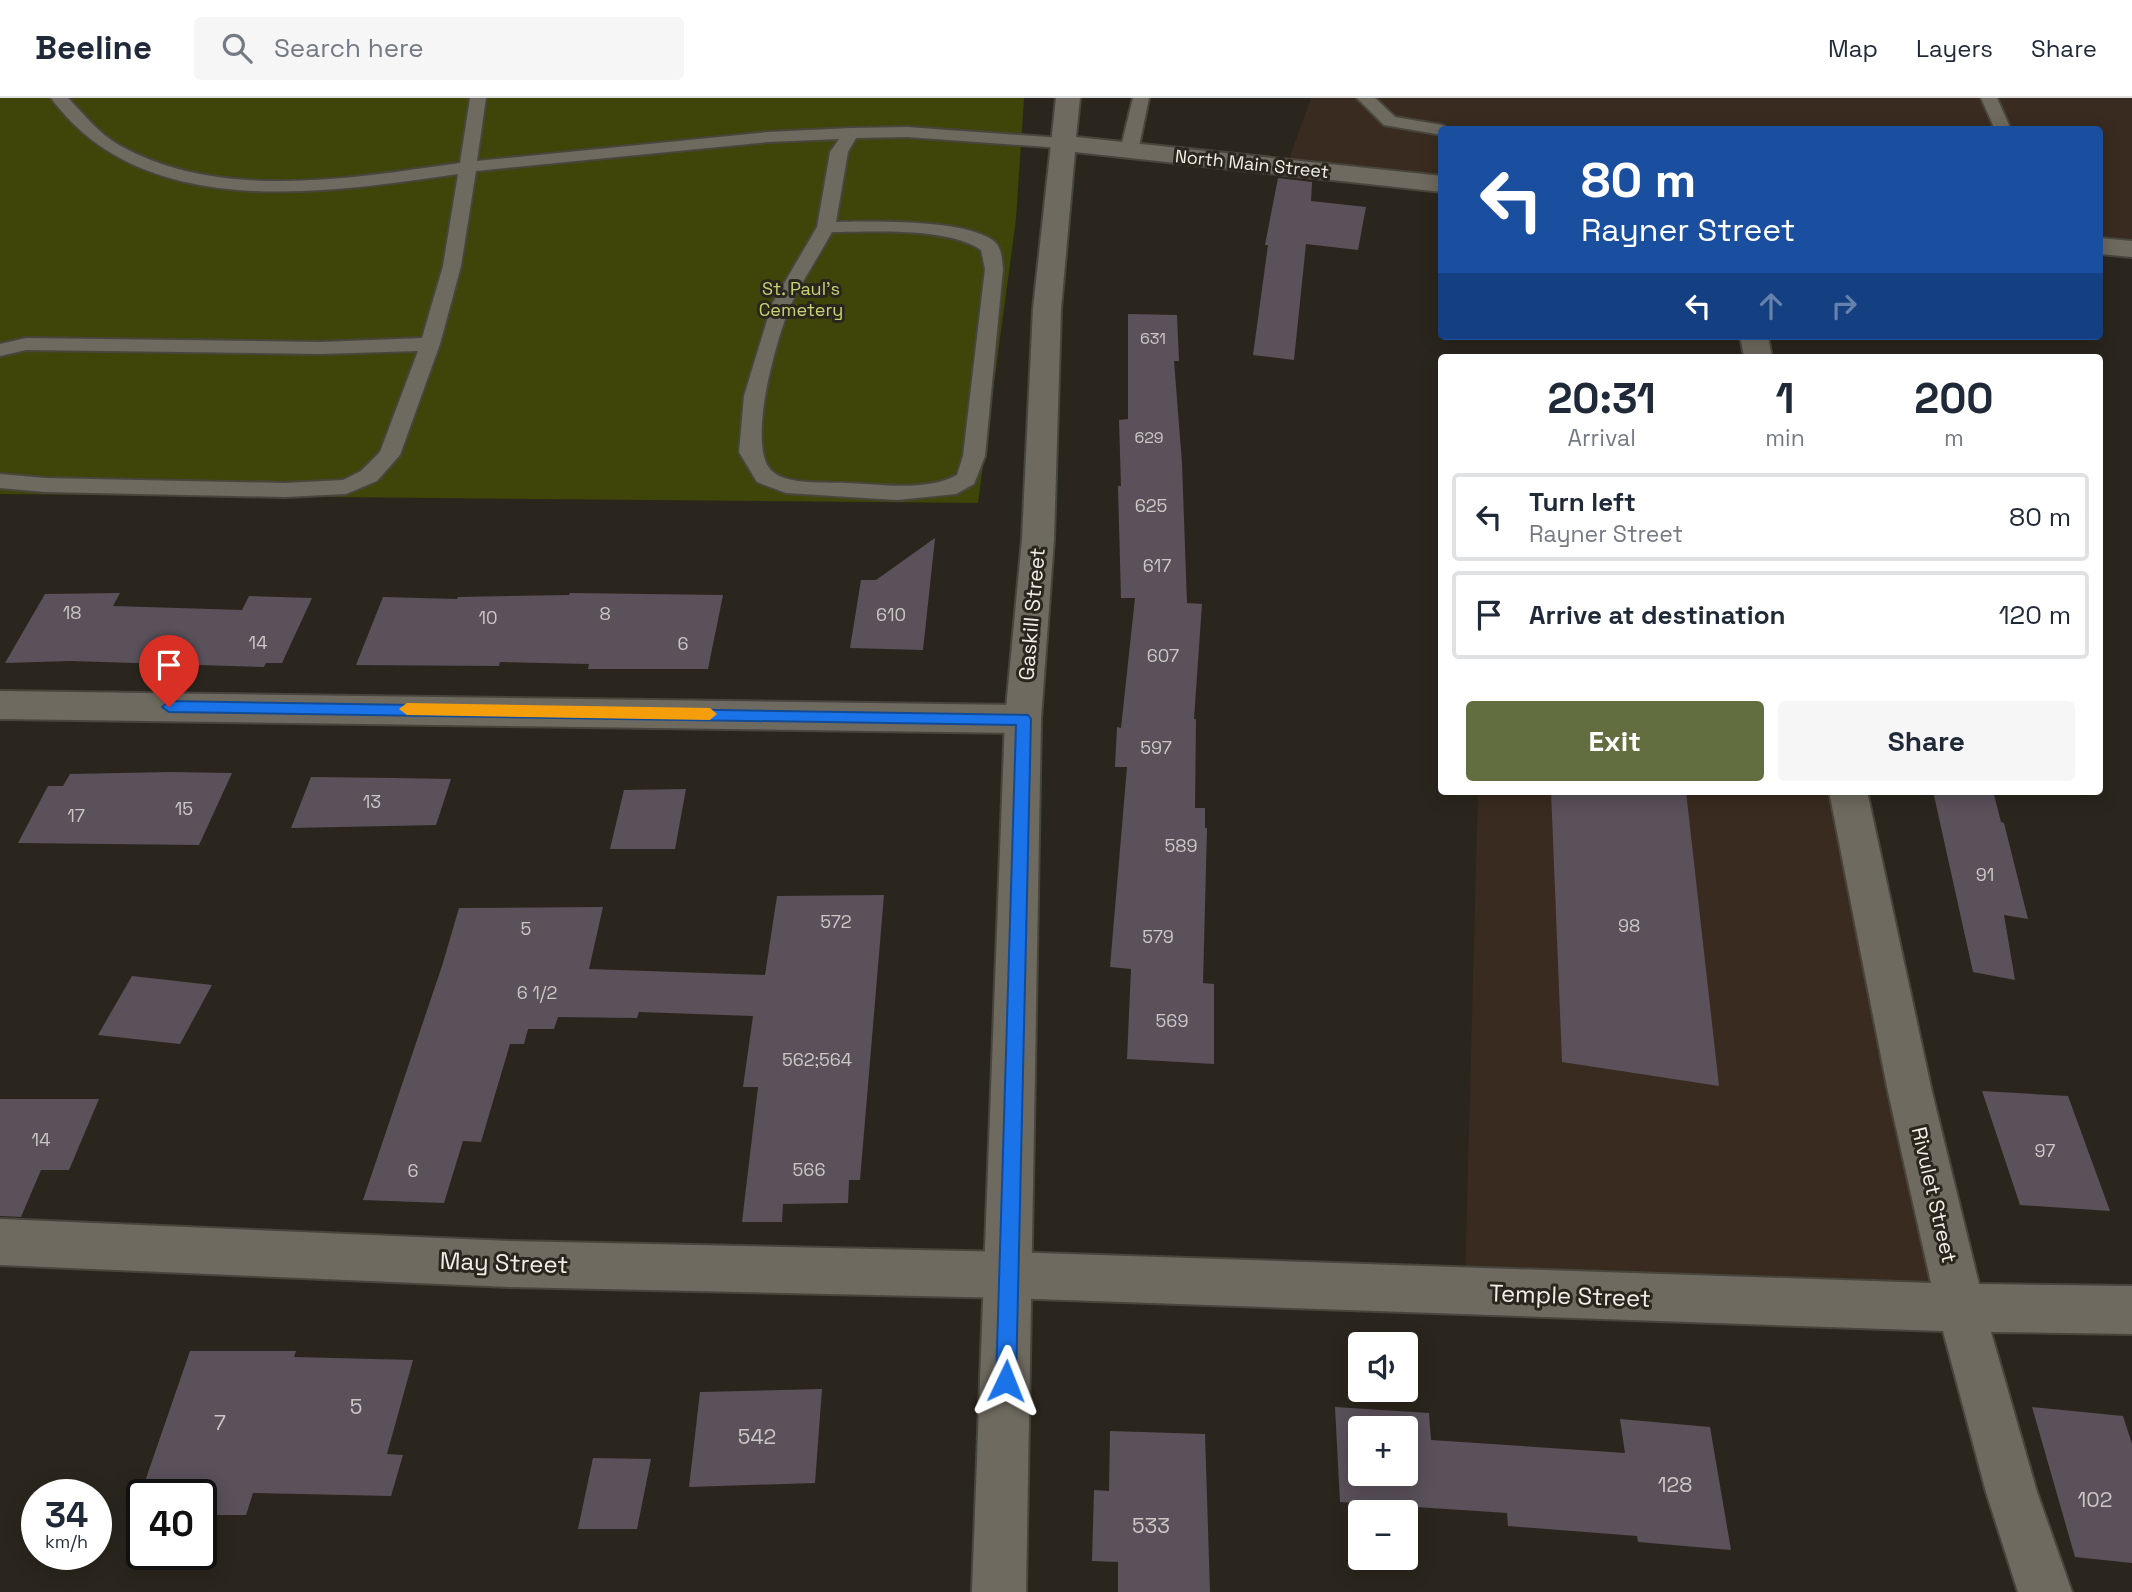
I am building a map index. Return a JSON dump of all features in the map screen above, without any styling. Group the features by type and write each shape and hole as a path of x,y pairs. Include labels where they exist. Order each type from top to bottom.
{"street":[{"name":"Gaskill Street","path":"999,1592 1023,719 1038,539 1047,309 1068,98"},
{"name":"North Main Street","path":"1062,143 1438,184"},
{"path":"2103,246 2132,249"},
{"path":"0,705 1023,719"},
{"name":"Rivulet Street","path":"1849,795 1896,1033 1960,1308 2027,1546 2045,1592"},
{"name":"May Street","path":"3,1247 510,1264 1009,1275"},
{"name":"Temple Street","path":"1009,1275 1398,1291 1960,1308 2132,1310"}],"lane":[{"path":"59,98 111,148 143,163 191,177 241,184 298,185 395,177 741,139 851,133 907,132 1062,143"},
{"path":"0,481 45,485 285,490 346,487 369,476 389,455 430,344 452,266 478,98"},
{"path":"1129,150 1141,98"},
{"path":"1365,98 1390,121 1438,129"},
{"path":"1989,98 2001,126"},
{"path":"826,227 896,228 952,234 979,240 989,248 995,269 974,456 966,479 948,489 897,492 794,488 765,477 750,452 754,396 782,304 826,227 839,152 851,133"},
{"path":"0,350 26,344 321,348 430,344"}],"shaded area":[{"path":"1311,98 2132,98 2132,251 2103,248 2103,126 1438,126 1438,182 1286,168"},
{"path":"1478,795 1841,795 1950,1299 1465,1281"}],"green space":[{"name":"St. Paul's Cemetery","path":"0,98 1024,98 1016,219 978,503 0,494"}],"building":[{"path":"1278,178 1312,182 1311,201 1366,207 1358,250 1306,244 1294,360 1253,355 1268,245 1265,245"},
{"path":"1128,314 1177,315 1179,361 1174,361 1182,463 1187,603 1202,604 1194,719 1195,808 1205,808 1207,828 1203,983 1214,984 1214,1064 1127,1059 1131,969 1110,967 1127,767 1115,767 1117,727 1121,728 1135,598 1121,598 1118,486 1121,486 1119,420 1128,419"},
{"path":"935,538 923,650 850,648 861,580 876,580"},
{"path":"120,593 113,606 242,610 249,596 312,598 282,663 266,663 264,667 70,661 5,663 45,594"},
{"path":"570,593 723,595 708,669 588,669 589,664 500,662 499,666 356,665 383,597 457,599"},
{"path":"232,773 199,845 18,843 48,786 63,786 70,774"},
{"path":"311,777 451,779 436,825 291,828"},
{"path":"686,789 675,849 610,849 624,790"},
{"path":"1551,795 1686,795 1719,1086 1562,1062"},
{"path":"1934,795 1994,795 2001,822 2004,823 2028,919 2004,915 2015,980 1973,972"},
{"path":"884,895 860,1180 849,1180 848,1203 783,1204 782,1222 742,1222 758,1087 743,1087 753,1016 639,1012 637,1018 558,1017 554,1029 528,1029 524,1044 510,1044 481,1142 463,1141 444,1203 363,1200 459,908 603,907 589,969 765,975 777,896"},
{"path":"132,976 212,985 180,1044 98,1035"},
{"path":"1982,1091 2068,1096 2110,1211 2020,1205"},
{"path":"0,1099 99,1099 69,1170 41,1170 21,1217 0,1216"},
{"path":"190,1351 296,1351 294,1357 413,1360 387,1454 403,1455 391,1496 253,1493 246,1515 217,1515 217,1479 146,1479"},
{"path":"822,1389 815,1483 689,1487 700,1392"},
{"path":"1335,1407 1429,1413 1431,1440 1625,1453 1620,1419 1710,1427 1731,1550 1638,1542 1637,1536 1508,1526 1507,1513 1418,1507 1418,1500 1348,1500 1348,1503 1340,1502"},
{"path":"2032,1407 2123,1416 2132,1444 2132,1563 2075,1557"},
{"path":"1110,1431 1205,1434 1210,1592 1118,1592 1118,1562 1092,1561 1094,1490 1109,1491"},
{"path":"593,1458 651,1459 637,1529 578,1529"}],"slow traffic":[{"path":"407,709 710,714"}],"route":[{"path":"169,707 1023,719 1006,1381"}]}
